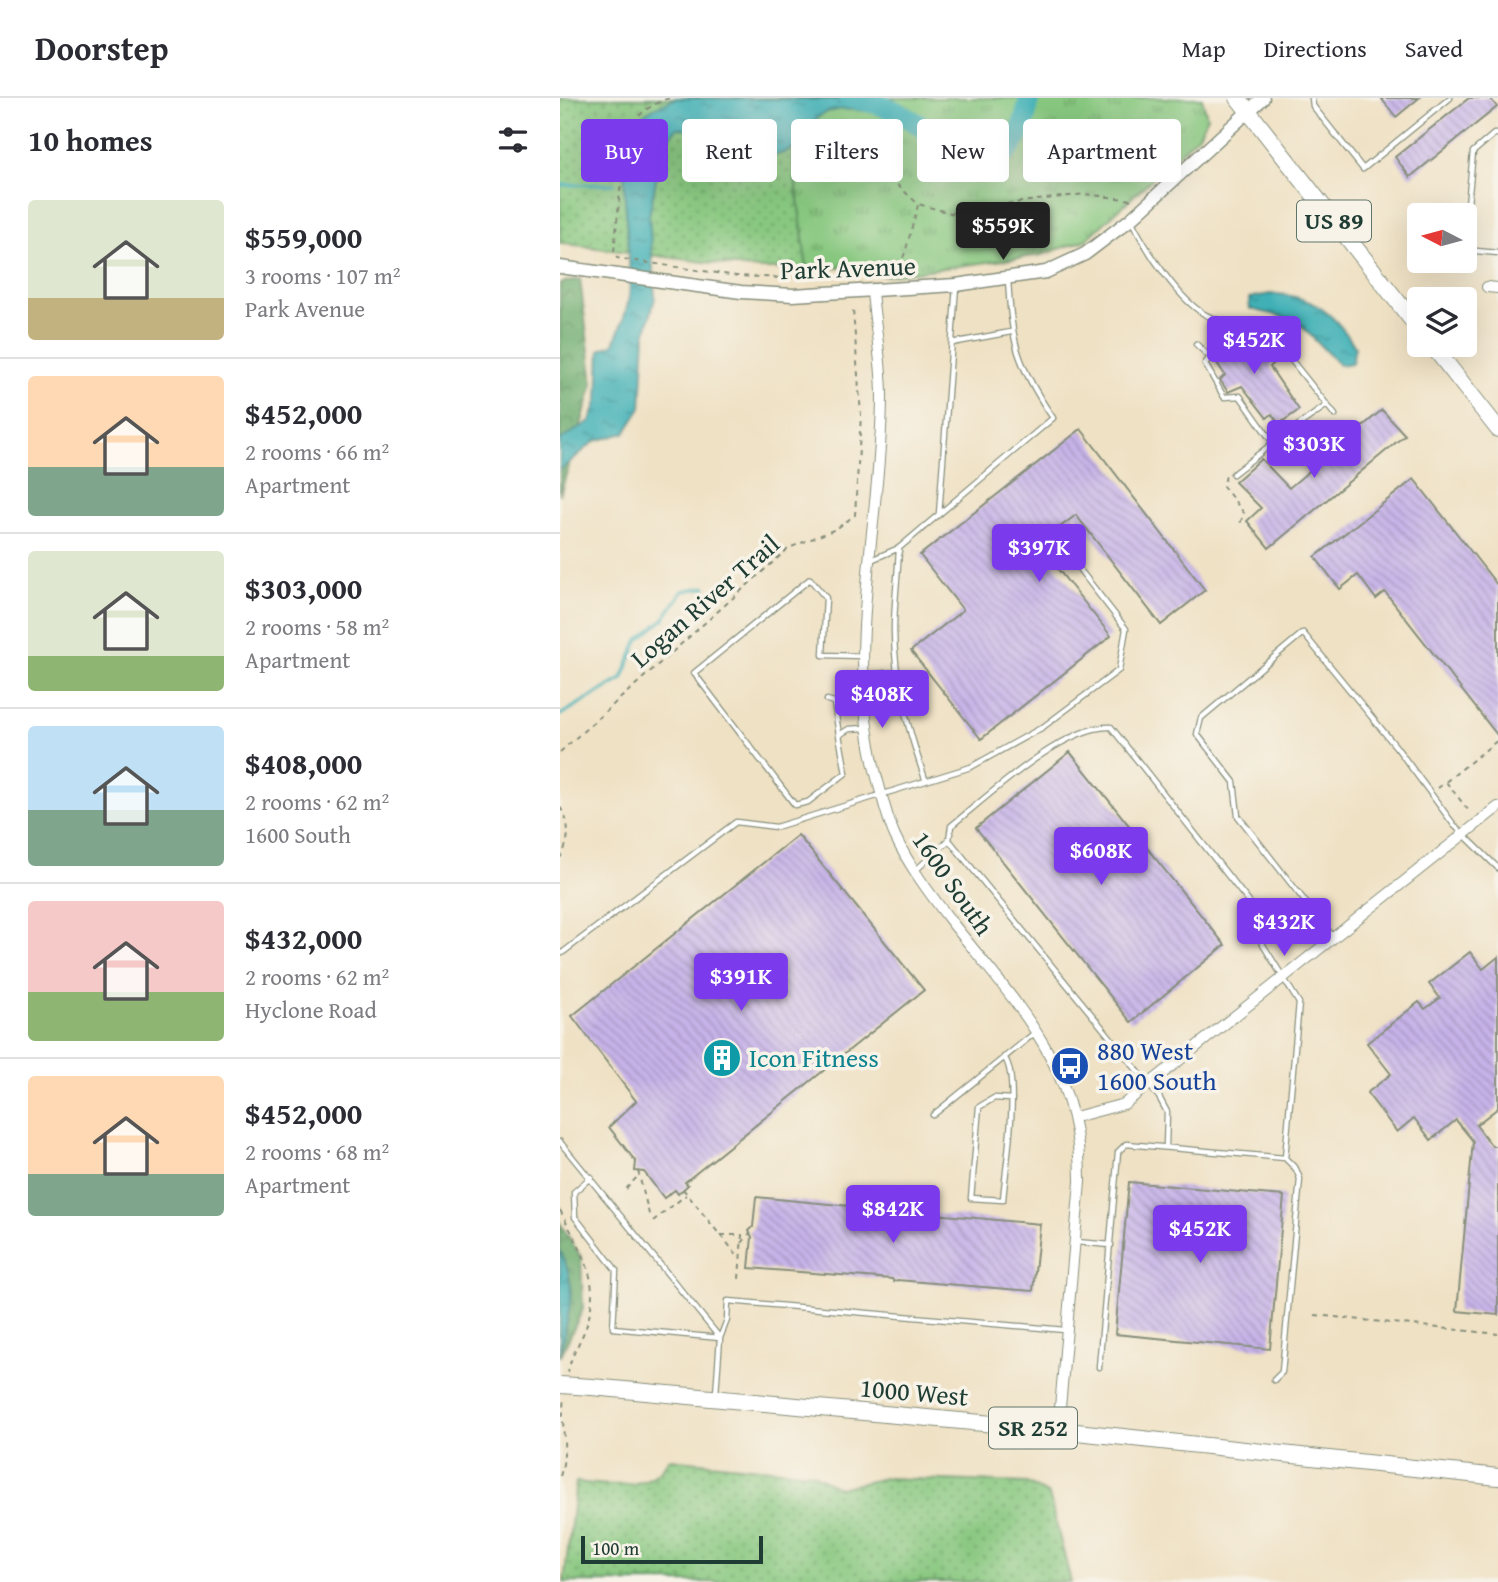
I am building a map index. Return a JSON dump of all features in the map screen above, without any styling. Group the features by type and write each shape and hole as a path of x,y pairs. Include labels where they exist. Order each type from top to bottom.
{"main road":[{"name":"US 89","path":"1238,98 1407,314"},
{"path":"1441,357 1498,429"},
{"name":"1000 West","path":"564,1385 1058,1430 1472,1472 1498,1477"},
{"name":"1000 West","path":"1472,1472 1498,1470"}],"street":[{"name":"Park Avenue","path":"560,267 666,282 793,295 956,285 1046,272 1085,254 1131,219 1263,98"},
{"path":"1487,287 1498,288"},
{"name":"1600 South","path":"872,292 882,396 862,676 866,727 895,836 915,871 1037,1031 1060,1071 1075,1117 1080,1145 1076,1242 1058,1430"},
{"path":"1075,1117 1124,1104 1498,807"}],"lane":[{"path":"1312,98 1313,106 1363,169 1450,98"},
{"path":"1468,203 1473,152 1494,134 1498,134"},
{"path":"1131,219 1147,250 1191,303 1209,317 1260,330 1273,337 1335,415"},
{"path":"1477,251 1498,253"},
{"path":"870,561 899,548 1053,418 1029,383 1010,332 1008,278"},
{"path":"939,514 956,285"},
{"path":"952,343 1010,332"},
{"path":"1196,344 1210,357 1205,364 1224,397 1240,396 1273,443"},
{"path":"1233,474 1327,405"},
{"path":"899,548 894,631 897,673 908,727 925,779"},
{"path":"562,953 736,822 776,827 925,779 971,768 1044,727 1119,670 1126,629 1066,552"},
{"path":"827,700 834,702 846,773 808,802 795,804 694,673 810,579 826,598 822,655 863,656"},
{"path":"1333,937 1238,816 1234,782 1196,734 1201,718 1303,634 1464,834 1498,868"},
{"path":"862,676 897,673"},
{"path":"915,871 949,841 951,826 1033,760 1096,726 1111,727 1263,920 1260,940 1299,1003 1285,1158 1300,1179 1282,1372 1274,1380"},
{"path":"839,735 849,729 866,727"},
{"path":"949,841 1148,1085 1167,1112 1166,1147"},
{"path":"933,1115 1037,1031"},
{"path":"1004,1057 1012,1071 1012,1099 1003,1200 971,1198 979,1107 994,1098 1012,1099"},
{"path":"560,1142 720,1338"},
{"path":"1099,1367 1118,1152 1126,1144 1285,1158"},
{"path":"591,1177 574,1192 575,1217 616,1270 614,1328 720,1338"},
{"path":"1076,1242 1111,1245"},
{"path":"715,1398 720,1338 727,1320 728,1301 1067,1330"}],"path":[{"path":"669,98 640,112 630,125 625,142 614,252 621,260 736,276 788,278 849,275"},
{"path":"894,182 918,204 958,215 996,205 1085,194 1151,202"},
{"path":"888,290 905,253 918,204"},
{"name":"Logan River Trail","path":"560,752 789,548 836,529 855,515 860,415 853,310"},
{"path":"1233,474 1224,476 1223,486 1244,513 1240,524"},
{"path":"1431,793 1498,740"},
{"path":"1446,782 1469,811"},
{"path":"560,807 566,816 569,832 560,858"},
{"path":"626,1189 639,1173 650,1218"},
{"path":"683,1189 740,1260"},
{"path":"653,1221 687,1194"},
{"path":"560,1210 588,1263 592,1293 587,1324 571,1357 564,1385 562,1414 565,1437 560,1476"},
{"path":"741,1244 750,1233"},
{"path":"720,1235 742,1236 739,1279"},
{"path":"1315,1315 1498,1334"}],"green space":[{"path":"560,98 785,98 791,145 791,182 796,182 807,269 758,269 560,243"},
{"path":"785,98 1202,98 1207,117 1199,135 1181,152 1181,119 1023,119 1023,182 1148,182 1086,240 1040,255 884,276 860,267 807,269 796,182 903,182 903,119 791,119 791,145"},
{"path":"580,279 593,384 560,495 560,283"},
{"path":"560,1223 581,1257 583,1309 561,1355"},
{"path":"669,1459 812,1473 839,1488 885,1478 1027,1483 1049,1495 1071,1582 564,1582 576,1482 615,1485 640,1482 661,1470"}],"water":[{"path":"677,98 886,100 878,112 833,111 816,119 791,119 791,149 777,155 777,119 682,119 682,129 677,128 668,139 668,119 639,119 657,106"},
{"path":"624,182 656,182 649,216 655,298 645,336 641,408 625,433 595,441 560,470 560,440 590,421 598,399 600,350 614,344 628,304 630,280"},
{"path":"1270,294 1309,302 1330,315 1355,347 1352,363 1339,365 1296,320 1250,309 1249,298"},
{"path":"560,1250 570,1279 571,1292 560,1357"}],"building":[{"path":"1381,98 1419,98 1396,117"},
{"path":"1469,98 1490,98 1497,107 1410,177 1395,157"},
{"path":"1225,328 1237,345 1248,335 1259,350 1265,346 1276,361 1270,367 1299,410 1279,424 1272,414 1267,418 1242,386 1228,392 1220,380 1225,375 1215,360 1225,352 1214,337"},
{"path":"1382,410 1405,435 1269,548 1247,521 1261,508 1235,482 1261,459 1289,488"},
{"path":"1081,429 1205,590 1161,625 1076,515 1038,544 1111,636 981,739 911,651 963,610 920,555"},
{"path":"1414,479 1498,586 1498,736 1385,592 1376,599 1358,575 1340,589 1315,557"},
{"path":"1070,752 1225,945 1131,1022 976,828"},
{"name":"Icon Fitness","path":"798,835 924,990 685,1182 688,1185 678,1194 675,1190 664,1198 644,1172 635,1171 636,1162 609,1127 636,1101 572,1016"},
{"path":"1470,952 1483,969 1498,957 1498,1108 1476,1125 1492,1146 1498,1146 1498,1315 1457,1311 1473,1141 1456,1120 1431,1140 1414,1118 1397,1132 1367,1093 1391,1074 1367,1043 1419,1002 1425,1009 1440,998 1429,984"},
{"path":"1129,1182 1284,1196 1270,1349 1115,1334"},
{"path":"756,1197 1040,1224 1033,1291 897,1280 894,1282 892,1279 749,1268 752,1237 749,1231 753,1227"}],"waterway":[{"path":"849,98 872,102 892,110 914,121 965,157 979,161 991,161 1011,147 1023,123 1029,98"},
{"path":"560,185 614,184"},
{"path":"560,715 622,679 638,640 663,620 683,591 706,587"}],"place":[{"name":"Icon Fitness","path":"722,1058"},
{"name":"880 West 1600 South","path":"1070,1066"}]}
